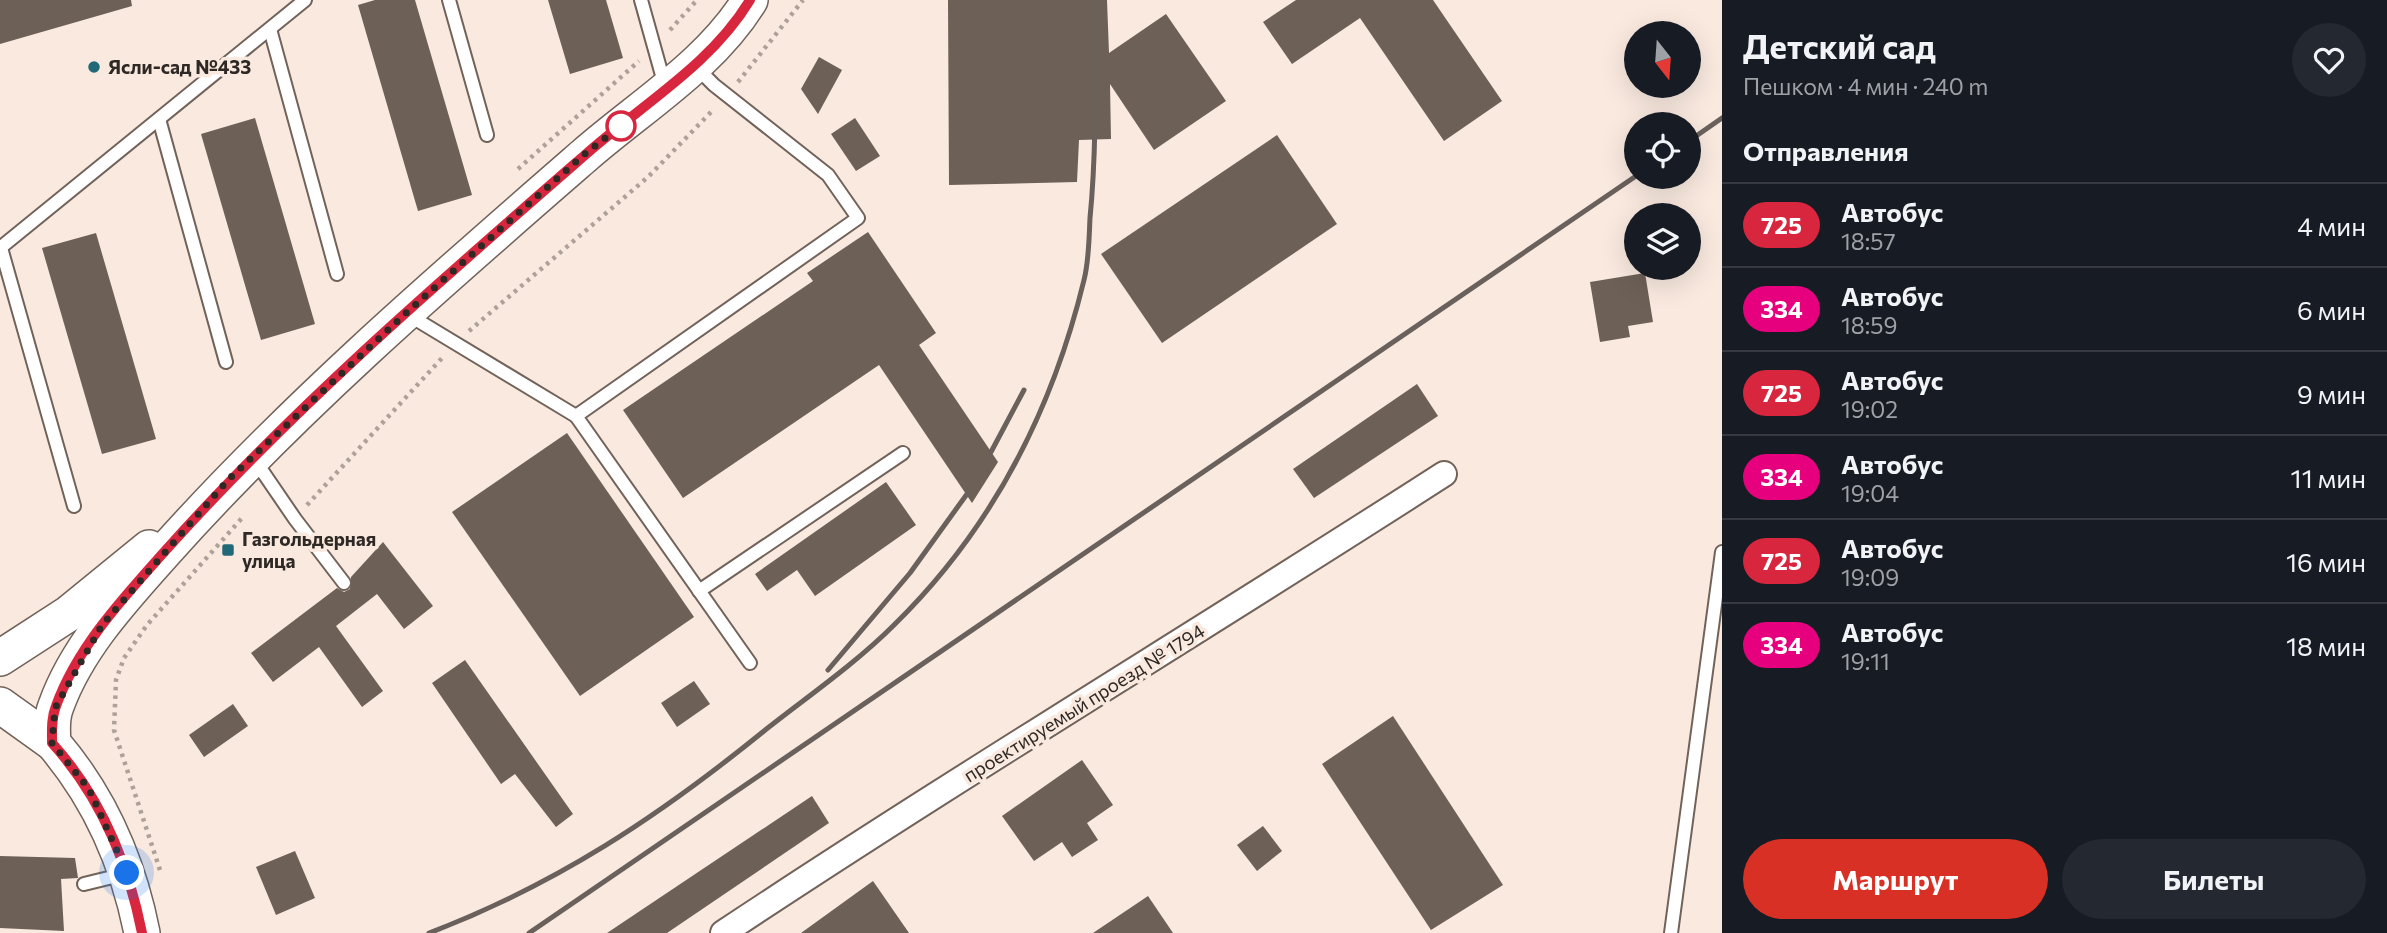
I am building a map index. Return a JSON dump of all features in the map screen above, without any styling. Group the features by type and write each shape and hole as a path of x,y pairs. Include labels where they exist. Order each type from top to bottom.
{"main road":[{"path":"52,743 55,708 102,625 205,506 252,457 406,313 587,152 667,89 694,64 737,21 750,0"},
{"path":"0,658 68,614 112,575 205,506"},
{"path":"0,705 52,743 89,789 127,873 142,933"}],"street":[{"name":"проектируемый проезд № 1794","path":"723,933 874,833 1444,474"}],"lane":[{"path":"74,506 1,248 305,0"},
{"path":"449,0 487,135"},
{"path":"640,0 667,89"},
{"path":"270,29 337,274"},
{"path":"576,416 858,218 828,175 727,95 694,64"},
{"path":"159,119 226,362"},
{"path":"406,313 576,416 750,663"},
{"path":"699,591 903,453"},
{"path":"252,457 344,583"},
{"path":"1671,933 1722,552"},
{"path":"84,884 127,873"}],"path":[{"path":"295,519 455,344 496,304 648,177 727,95 803,0"},
{"path":"162,877 154,844 108,716 116,680 133,644 242,518"}],"building":[{"path":"0,0 131,0 132,6 0,44"},
{"path":"375,0 415,0 472,195 418,211 358,5"},
{"path":"548,0 606,0 623,58 570,74"},
{"path":"948,0 1107,0 1109,53 1166,14 1226,101 1154,150 1110,84 1111,139 1079,140 1077,182 949,185"},
{"path":"1296,0 1433,0 1502,101 1444,141 1360,18 1292,64 1263,22"},
{"path":"819,57 842,70 818,114 801,89"},
{"path":"255,118 315,324 261,340 201,134"},
{"path":"855,118 880,156 856,171 831,134"},
{"path":"1277,135 1337,224 1162,343 1101,254"},
{"path":"868,232 936,333 919,345 998,462 972,503 879,365 683,498 623,410 813,281 807,273"},
{"path":"96,233 156,439 102,454 42,248"},
{"path":"1624,276 1624,280 1646,280 1653,322 1628,326 1630,337 1600,342 1590,282"},
{"path":"1417,384 1438,416 1314,498 1293,469"},
{"path":"567,433 694,617 580,696 452,512"},
{"path":"886,482 916,525 815,596 797,570 767,591 755,574"},
{"path":"383,542 433,606 404,629 377,594 336,626 383,691 362,707 319,647 273,682 251,653 337,588 344,592 350,589 351,577"},
{"path":"465,660 573,814 556,827 515,774 501,784 432,683"},
{"path":"694,681 710,704 677,727 661,703"},
{"path":"233,704 248,726 204,757 189,735"},
{"path":"1393,716 1503,885 1431,930 1322,764"},
{"path":"1082,760 1113,805 1087,823 1098,840 1072,857 1062,842 1034,861 1002,816"},
{"path":"812,796 829,823 667,933 607,933"},
{"path":"1263,826 1282,851 1257,871 1237,845"},
{"path":"295,851 315,898 276,915 256,867"},
{"path":"0,856 75,858 78,878 61,879 64,931 0,928"},
{"path":"873,881 909,933 801,933"},
{"path":"1148,896 1173,933 1093,933"}],"railway":[{"path":"429,933 476,914 563,870 605,846 685,792 863,653 929,588 960,550 988,509 1035,422 1071,329 1084,280 1089,249 1094,164 1095,0"},
{"path":"1701,133 1722,118"},
{"path":"529,933 1624,184"},
{"path":"991,452 1024,390"},
{"path":"828,670 910,573 967,494"}],"bus line":[{"name":"725","path":"142,933 127,873 102,813 72,765 52,743 55,708 102,625 228,480 426,295 587,152 667,89 737,21 750,0"}],"place":[{"name":"Ясли-сад №433","path":"94,67"},
{"name":"Газгольдерная улица","path":"228,550"}],"route":[{"path":"127,873 89,789 52,743 55,708 102,625 228,480 406,313 587,152 621,126"}]}
